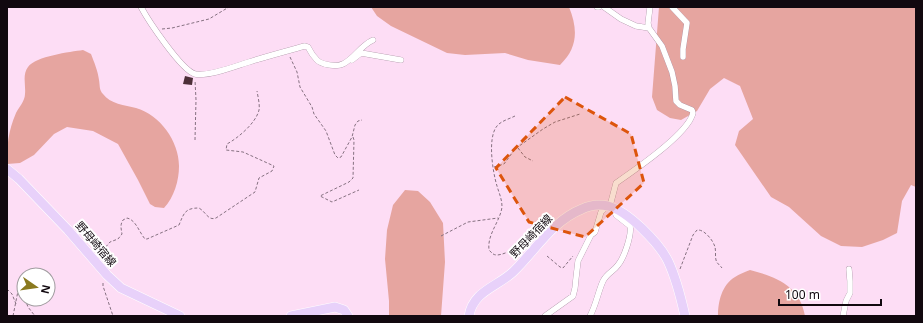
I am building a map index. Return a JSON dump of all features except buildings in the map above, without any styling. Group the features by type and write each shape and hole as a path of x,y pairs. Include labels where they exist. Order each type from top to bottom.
{"main road":[{"name":"野母崎宿線","path":"7,169 19,179 108,276 121,288 180,316"},
{"name":"野母崎宿線","path":"469,316 473,303 480,295 513,272 543,238 564,219 589,206 610,206"},
{"path":"610,206 624,214 657,244 668,262 685,316"},
{"path":"291,316 335,308 344,310 348,316"}],"street":[{"path":"141,7 170,50 195,74 225,70 305,46 308,47 317,60 329,65 347,63 361,53 401,60"},
{"path":"604,7 631,24 649,28"},
{"path":"545,316 573,296 578,261 591,235 595,232 601,212 610,206 616,183 670,142 691,119 693,113 692,110 676,102 675,86 669,65 662,46 649,28 648,16 650,7"},
{"path":"672,7 687,23 683,57"},
{"path":"343,64 365,43 373,40"},
{"path":"590,316 604,279 607,274 619,265 624,255 630,234 630,226 616,215 610,206"},
{"path":"843,316 846,301 850,293 849,269"}],"path":[{"path":"155,29 172,28 209,19 229,7"},
{"path":"288,51 297,72 300,87 312,107 314,114 326,131 335,155 338,158 341,157 352,137 355,125 358,121 362,120"},
{"path":"194,140 196,100 195,74"},
{"path":"80,244 87,244 104,249 110,242 120,237 122,234 121,223 127,218 132,220 140,234 145,239 148,239 179,225 183,213 190,209 199,208 209,218 213,219 248,198 255,192 259,178 272,171 274,166 243,152 226,150 227,144 242,135 257,115 260,109 256,91"},
{"path":"493,168 504,164 517,147 555,122 580,114"},
{"path":"515,116 500,123 496,127 493,136 493,168 502,199 502,208 491,236 489,247 491,253 496,255 511,250 526,242 542,225 550,220"},
{"path":"352,137 354,140 353,178 349,182 320,196 332,202 359,190"},
{"path":"517,147 528,160 533,161"},
{"path":"441,236 468,222 498,218"},
{"path":"668,262 677,268 681,268 693,236 697,230 700,230 703,231 713,242 717,264 722,268"},
{"path":"547,256 563,268 574,255"},
{"path":"108,276 103,286 113,316"},
{"path":"7,289 12,294 16,305 13,316"},
{"path":"28,307 35,316"}],"highlighted area":[{"path":"565,97 631,134 644,183 585,237 529,222 496,168"}],"shaded area":[{"path":"371,7 569,7 574,23 575,38 570,52 560,65 528,60 505,53 465,55 447,53 391,26 377,16"},
{"path":"659,7 916,7 916,187 911,185 902,201 897,233 883,240 862,247 841,246 821,236 789,207 771,197 735,145 739,131 753,119 740,86 724,78 710,89 697,111 681,120 670,118 657,110 652,97"},
{"path":"83,50 91,54 98,73 100,89 106,97 114,102 145,111 153,116 172,139 176,147 179,172 173,194 168,204 164,208 155,207 150,204 118,144 93,131 67,127 54,134 34,155 20,163 7,164 10,132 16,113 25,97 25,77 28,67 32,63 45,57"},
{"path":"405,190 418,191 430,202 443,223 445,262 441,316 389,316 385,259 387,230 393,205"},
{"path":"750,270 769,276 786,284 798,297 805,316 718,316 720,299 727,284 737,276"}]}
